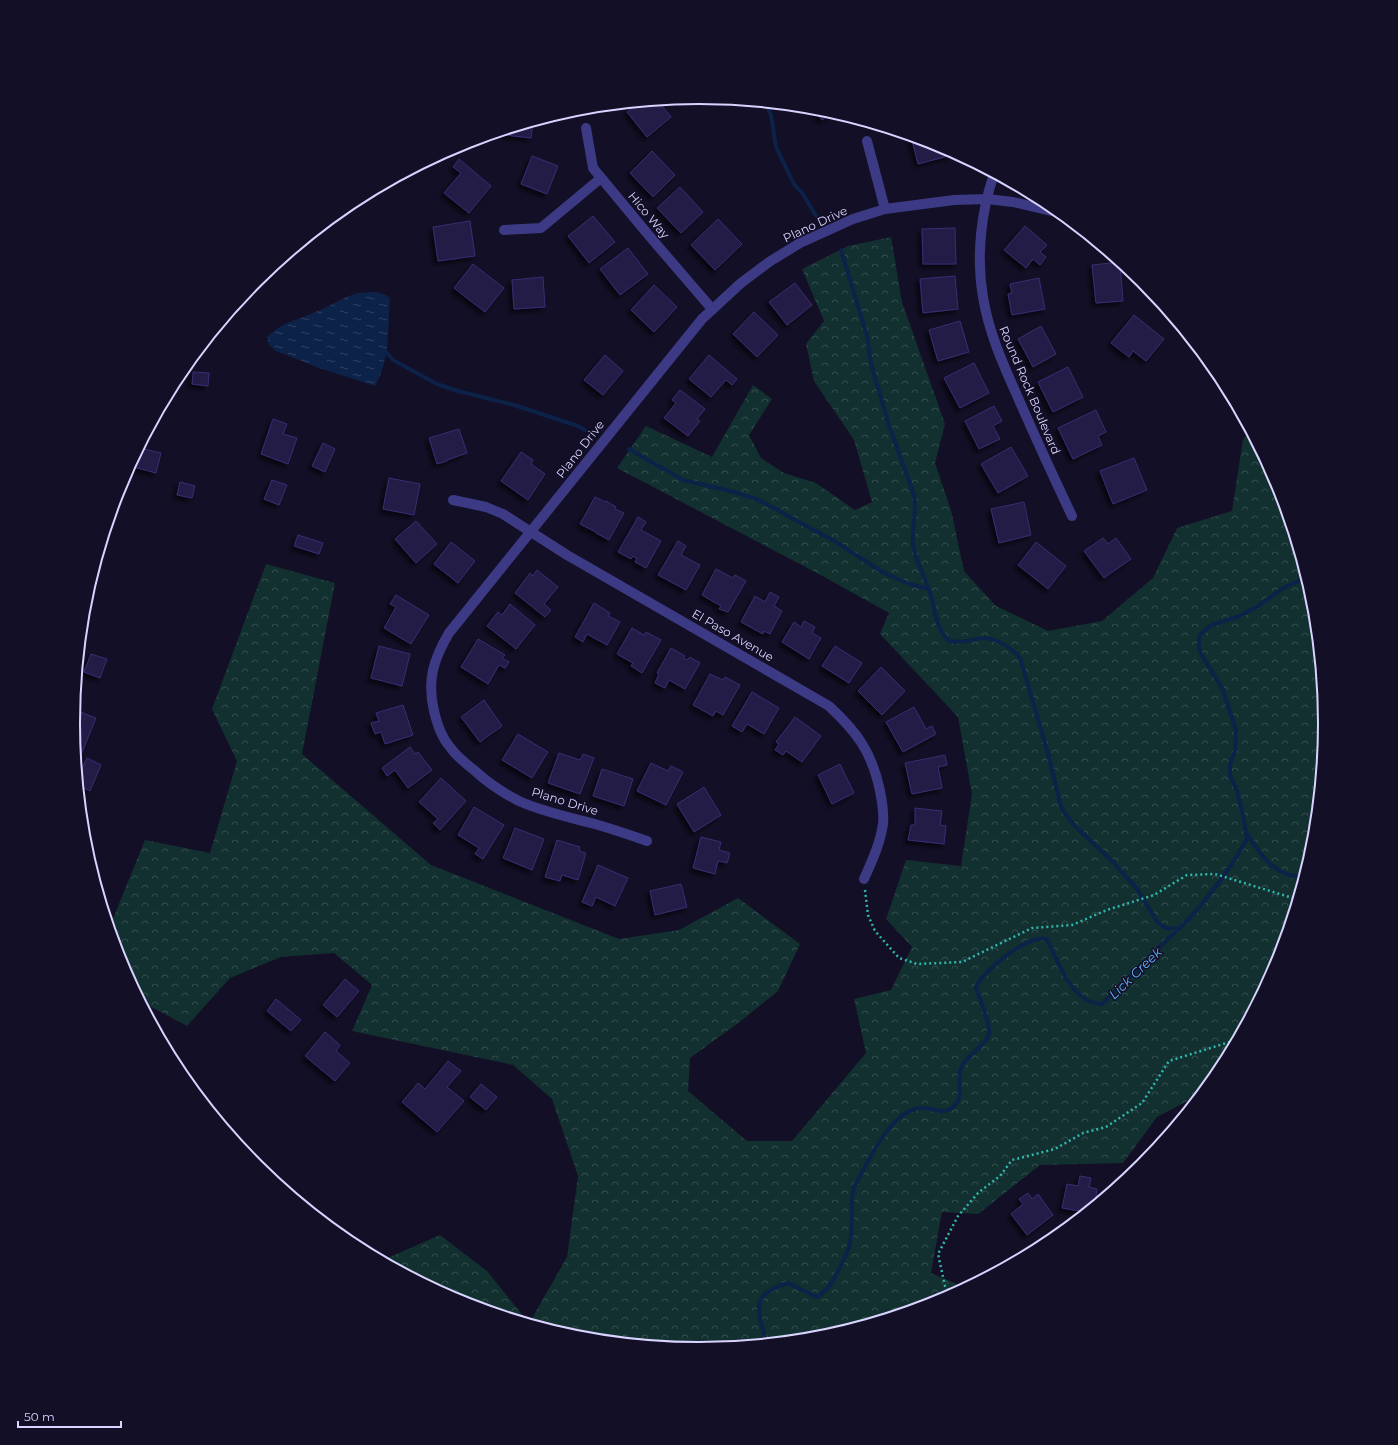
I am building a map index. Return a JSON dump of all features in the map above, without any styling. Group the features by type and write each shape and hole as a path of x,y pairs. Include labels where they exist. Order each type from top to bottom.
{"street":[{"name":"Hico Way","path":"586,128 594,168 650,238 712,309"},
{"path":"867,141 885,209"},
{"path":"504,230 541,228 601,178"},
{"name":"Round Rock Boulevard","path":"993,178 986,199 981,232 980,266 983,296 990,328 1000,357 1072,516"},
{"name":"Plano Drive","path":"647,841 595,824 544,811 519,801 498,789 449,747 440,733 434,712 430,687 434,665 441,646 449,633 702,319 741,283 769,262 800,243 853,219 885,209 954,200 986,199 1013,202 1045,210"},
{"name":"El Paso Avenue","path":"453,500 486,507 502,514 567,555 829,706 846,722 870,756 877,775 882,800 883,823 876,852 864,879"}],"path":[{"path":"864,879 868,915 875,931 900,958 917,964 962,962 1032,928 1072,926 1106,910 1154,895 1187,875 1215,874 1292,898"},
{"path":"948,1289 945,1286 938,1254 958,1216 979,1192 1000,1176 1012,1160 1055,1149 1083,1133 1106,1127 1142,1103 1170,1060 1229,1042"}],"green space":[{"path":"891,237 902,302 945,424 935,463 951,510 964,571 996,606 1048,631 1102,621 1153,578 1177,528 1232,511 1243,439 1247,435 1271,486 1285,524 1297,562 1313,642 1317,682 1317,763 1313,803 1297,883 1271,959 1235,1032 1214,1066 1189,1100 1157,1117 1123,1163 1040,1165 978,1214 942,1212 931,1273 958,1284 898,1309 820,1330 739,1340 699,1342 618,1336 578,1330 532,1318 567,1257 578,1176 552,1099 513,1065 352,1031 372,985 334,953 281,957 230,978 187,1026 149,1006 127,959 113,920 145,840 210,853 237,761 212,709 266,564 335,583 302,754 431,865 619,939 679,930 738,898 800,944 778,991 737,1024 690,1058 688,1091 747,1141 792,1141 866,1053 854,999 891,990 912,947 886,919 906,860 961,866 972,794 958,717 880,634 889,613 817,573 617,468 646,426 712,457 753,385 772,399 749,435 761,458 784,473 816,483 855,510 872,502 854,440 814,381 806,344 824,321 802,269 848,246"},
{"path":"440,1235 487,1271 523,1315 500,1309 462,1294 425,1278 387,1258"}],"water":[{"path":"377,292 390,298 386,355 380,376 375,386 322,369 276,351 269,345 267,337 278,328 289,322 319,311 352,295"}],"building":[{"path":"661,105 671,117 647,137 627,112 632,108"},
{"path":"818,115 827,117 822,120"},
{"path":"532,127 531,138 505,135"},
{"path":"912,142 948,156 918,164"},
{"path":"652,151 675,175 653,197 630,173"},
{"path":"532,156 558,166 547,194 521,184"},
{"path":"459,159 491,186 469,213 444,193 461,173 453,167"},
{"path":"680,187 703,212 681,233 657,208"},
{"path":"593,216 615,242 589,263 568,236"},
{"path":"718,219 742,244 715,270 691,245"},
{"path":"470,221 475,256 438,261 433,227"},
{"path":"1025,226 1047,245 1040,252 1046,257 1040,265 1033,259 1026,268 1004,250"},
{"path":"955,228 956,264 923,264 922,229"},
{"path":"628,248 648,274 620,295 600,269"},
{"path":"1113,263 1121,270 1123,301 1096,303 1092,265"},
{"path":"473,264 504,288 485,312 454,288"},
{"path":"955,276 958,309 923,313 920,279"},
{"path":"543,277 545,307 514,309 512,280"},
{"path":"1039,278 1045,309 1012,315 1008,294 1012,293 1010,284"},
{"path":"795,283 812,305 787,325 769,302"},
{"path":"654,285 677,307 654,332 631,310"},
{"path":"754,312 778,335 757,357 733,334"},
{"path":"1134,315 1164,339 1146,361 1133,351 1129,357 1111,343"},
{"path":"960,321 969,352 938,361 929,330"},
{"path":"1041,326 1056,354 1033,367 1018,339"},
{"path":"605,355 623,371 603,395 584,380"},
{"path":"709,355 737,379 732,385 726,380 711,397 689,379"},
{"path":"974,363 989,393 960,408 944,378"},
{"path":"1068,367 1083,397 1053,412 1038,382"},
{"path":"193,372 209,373 208,386 192,384"},
{"path":"680,390 705,409 697,419 700,421 688,436 664,418 676,403 672,400"},
{"path":"994,406 1002,421 993,426 1000,439 979,449 965,421"},
{"path":"1096,410 1106,432 1098,436 1102,445 1073,459 1058,428"},
{"path":"273,419 287,424 283,434 297,438 288,464 261,454"},
{"path":"459,429 467,453 437,464 429,438"},
{"path":"323,443 335,449 325,472 312,466"},
{"path":"1011,447 1028,476 998,493 981,464"},
{"path":"144,449 161,453 156,473 136,467"},
{"path":"521,452 533,460 531,464 545,474 528,500 501,481"},
{"path":"1134,458 1147,490 1113,504 1100,471"},
{"path":"389,478 420,484 414,515 383,509"},
{"path":"272,480 287,485 279,505 264,499"},
{"path":"180,482 195,486 192,498 177,495"},
{"path":"595,497 605,502 606,501 616,507 615,509 624,513 609,540 580,524"},
{"path":"1024,502 1031,535 999,543 991,509"},
{"path":"638,517 646,522 641,530 661,541 646,568 635,562 637,559 633,556 631,559 618,552"},
{"path":"416,521 437,544 416,563 395,539"},
{"path":"298,535 323,543 319,554 294,546"},
{"path":"1103,538 1108,544 1116,538 1131,559 1104,578 1084,551"},
{"path":"678,541 686,546 681,555 700,565 686,590 658,575"},
{"path":"451,542 475,561 458,583 434,564"},
{"path":"1036,542 1066,566 1048,589 1018,565"},
{"path":"716,569 733,578 735,575 746,581 728,612 719,609 721,606 702,595"},
{"path":"537,570 558,587 544,604 551,610 545,617 515,593 530,573 533,576"},
{"path":"770,592 779,597 774,606 782,611 770,634 764,631 763,634 741,622 755,596 765,602"},
{"path":"396,595 429,615 411,644 384,628 396,607 390,604"},
{"path":"594,603 610,613 608,616 620,622 607,645 587,634 583,642 575,637"},
{"path":"510,604 535,625 516,649 487,626 498,612 502,615"},
{"path":"804,621 815,627 812,633 821,638 809,659 782,642 794,622 801,627"},
{"path":"632,628 644,635 646,632 661,640 642,673 631,666 633,663 617,654"},
{"path":"478,639 505,655 502,658 509,662 505,668 499,665 488,684 461,667"},
{"path":"379,646 410,654 402,686 371,678"},
{"path":"835,646 862,663 849,683 822,666"},
{"path":"671,648 685,656 683,658 687,660 690,657 700,663 685,689 669,680 665,688 655,683 659,674 657,673"},
{"path":"91,654 107,659 100,678 84,672"},
{"path":"881,667 905,691 882,715 858,691"},
{"path":"710,674 723,680 725,677 740,685 723,715 716,711 713,716 693,705"},
{"path":"752,692 779,708 764,734 747,724 742,732 732,726"},
{"path":"484,700 502,726 480,742 461,717"},
{"path":"403,705 413,735 385,744 381,732 375,734 371,723 379,721 376,713"},
{"path":"914,707 926,729 932,726 936,734 903,752 886,722"},
{"path":"80,712 96,718 81,755"},
{"path":"795,717 821,736 802,762 786,751 783,755 775,750 779,744 776,742"},
{"path":"518,734 548,752 532,778 502,760"},
{"path":"410,747 415,754 418,752 432,770 408,788 395,770 387,776 382,768"},
{"path":"559,753 580,760 583,754 594,758 580,794 548,783"},
{"path":"945,755 947,765 938,767 942,788 912,794 905,763"},
{"path":"87,758 101,765 90,791 84,788 82,769"},
{"path":"651,763 668,771 671,766 683,772 666,805 637,791"},
{"path":"840,764 854,793 832,804 818,775"},
{"path":"602,769 633,779 624,806 593,796"},
{"path":"441,778 466,801 440,830 433,823 438,819 419,802"},
{"path":"704,787 721,815 694,832 677,804"},
{"path":"474,807 504,825 483,859 475,854 479,848 458,835"},
{"path":"915,808 942,811 940,825 946,826 944,844 908,840 911,825 915,825"},
{"path":"515,828 544,839 532,870 503,858"},
{"path":"701,837 721,842 719,850 730,853 727,863 718,861 715,874 693,868"},
{"path":"557,840 580,847 579,851 586,853 578,880 562,875 560,881 545,877"},
{"path":"598,865 628,878 615,906 596,897 592,906 582,902"},
{"path":"681,884 687,907 655,915 650,891"},
{"path":"345,979 359,991 337,1017 323,1005"},
{"path":"276,999 301,1020 291,1031 267,1011"},
{"path":"325,1032 340,1045 336,1051 350,1063 335,1081 305,1056"},
{"path":"448,1061 461,1071 447,1087 464,1101 437,1132 402,1102 418,1083 425,1089"},
{"path":"481,1084 497,1097 486,1110 470,1097"},
{"path":"1080,1176 1091,1178 1089,1187 1097,1189 1096,1197 1080,1211 1062,1208 1067,1184 1078,1186"},
{"path":"1028,1193 1032,1199 1038,1194 1053,1215 1027,1235 1011,1214 1023,1204 1019,1199"}],"waterway":[{"path":"768,108 771,115 776,147 794,184 803,194 816,216"},
{"path":"841,250 867,336 871,364 889,425 914,495 914,549 917,561 931,594 935,615 939,625 945,637 950,641 959,642 989,638 1004,645 1020,658 1047,750 1061,806 1064,812 1073,824 1113,862 1137,889 1158,923 1166,928 1179,929 1189,919 1216,887 1247,839 1236,788 1230,776 1230,764 1235,751 1236,730 1222,688 1201,654 1199,647 1199,636 1211,625 1240,616 1258,606 1285,587 1301,580"},
{"path":"381,349 393,360 437,384 458,391 514,405 578,426 585,430"},
{"path":"629,449 683,480 734,492 759,500 834,541 884,573 909,584 929,589"},
{"path":"1246,832 1268,862 1283,872 1298,877"},
{"name":"Lick Creek","path":"765,1337 759,1312 759,1305 767,1292 788,1283 817,1297 821,1295 833,1280 849,1246 852,1230 852,1199 854,1187 889,1128 909,1111 920,1108 945,1111 949,1110 956,1104 960,1094 959,1078 961,1068 985,1042 989,1034 987,1018 976,987 997,963 1007,955 1029,942 1039,939 1047,939 1061,970 1074,989 1082,997 1091,1002 1102,1004 1178,929"}]}
